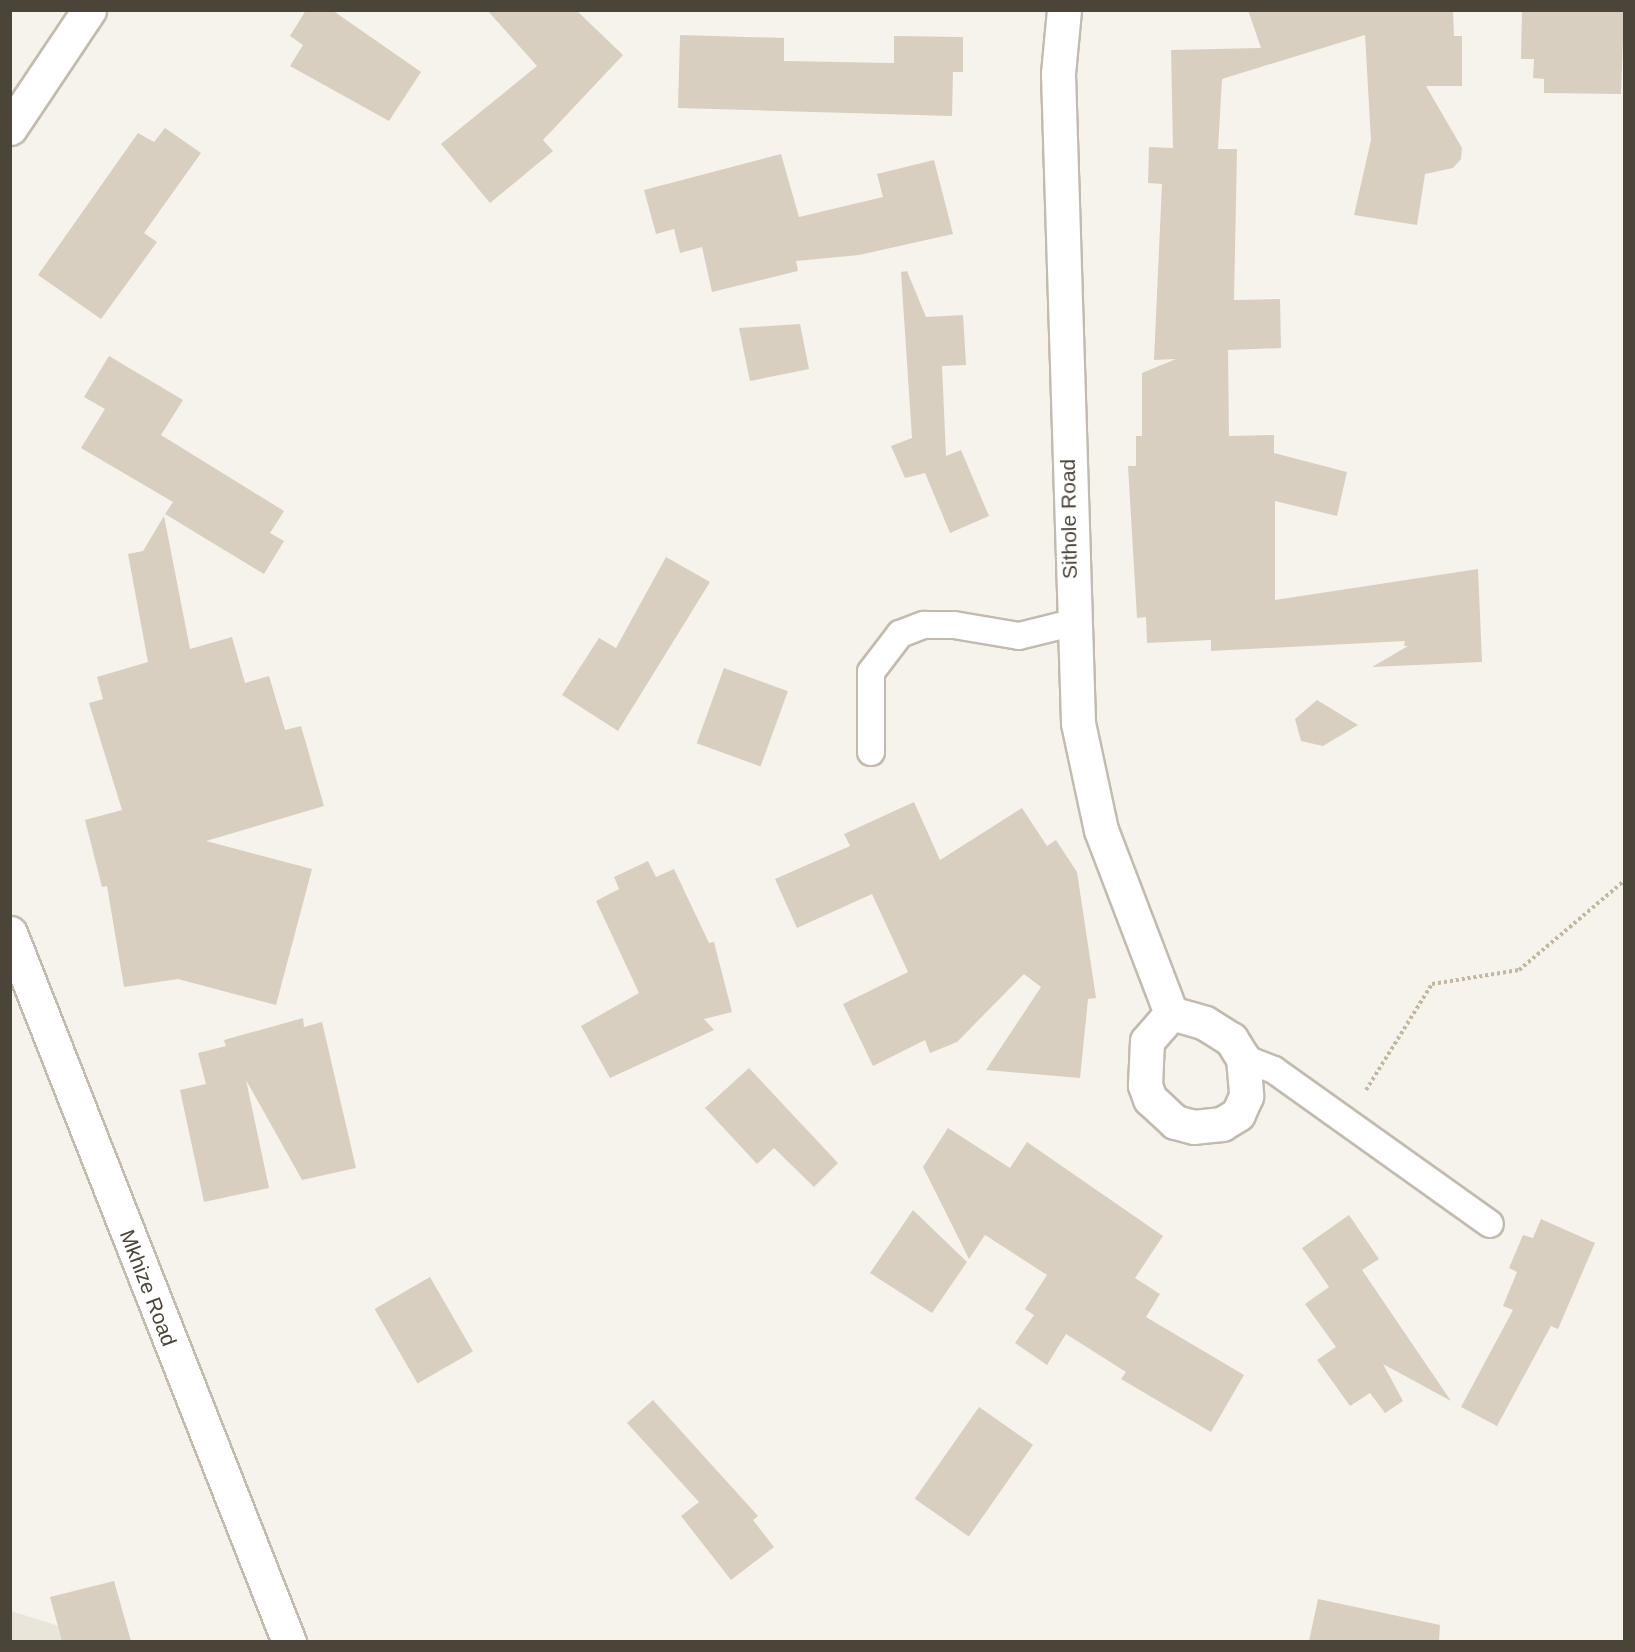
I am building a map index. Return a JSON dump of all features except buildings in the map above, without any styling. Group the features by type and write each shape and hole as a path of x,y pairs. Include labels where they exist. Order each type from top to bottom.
{"street":[{"path":"10,128 89,10"},
{"name":"Sithole Road","path":"1064,10 1058,74 1072,622 1078,723 1101,830 1171,1013"},
{"name":"Mkhize Road","path":"10,933 289,1641"},
{"path":"1171,1013 1205,1023 1231,1039 1243,1058 1248,1077 1238,1114 1210,1128 1175,1122 1150,1099 1144,1065 1147,1041 1171,1013"}],"lane":[{"path":"871,752 871,672 900,634 924,625 954,625 1019,636 1072,622"},
{"path":"1243,1058 1274,1070 1490,1224"}],"path":[{"path":"1347,1122 1432,984 1519,970 1624,881"}],"shaded area":[{"path":"11,1611 107,1641 11,1641"}]}
